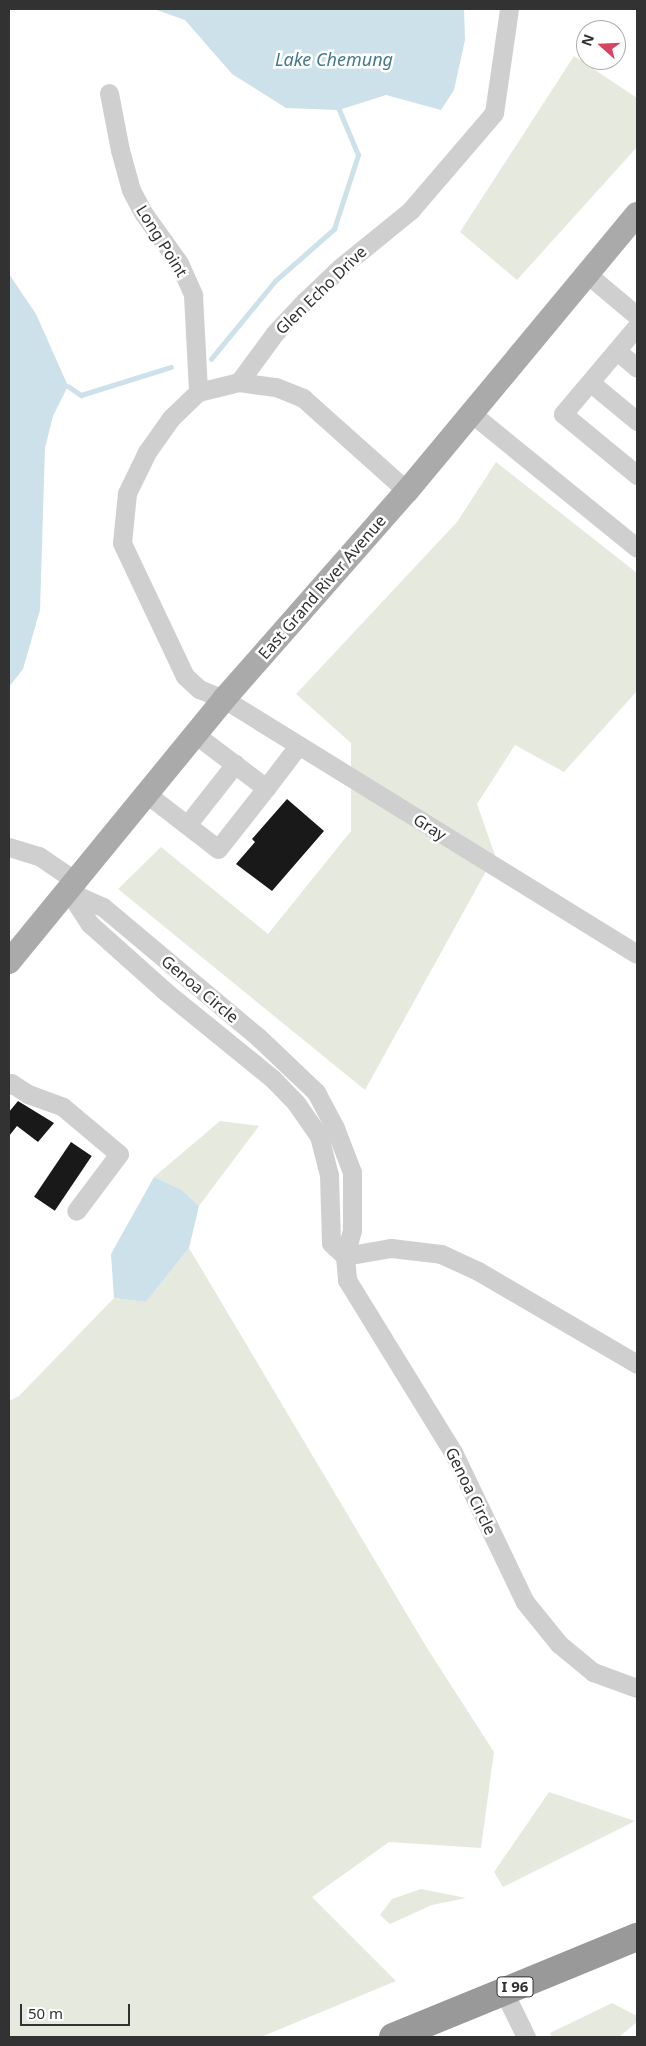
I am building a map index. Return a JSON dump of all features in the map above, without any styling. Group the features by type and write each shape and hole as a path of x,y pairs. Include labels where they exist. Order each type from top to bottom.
{"highway":[{"name":"I 96","path":"393,2037 637,1937"}],"main road":[{"name":"East Grand River Avenue","path":"9,962 73,887 224,699 406,491 637,214"}],"street":[{"name":"Glen Echo Drive","path":"239,382 275,333 305,301 342,266 412,210 494,113 509,9"},
{"name":"Long Point","path":"109,93 120,150 131,190 144,214 179,263 193,296 198,392"},
{"path":"588,274 637,316"},
{"path":"637,326 563,414 637,474"},
{"path":"617,351 637,368"},
{"path":"224,699 200,689 185,676 122,543 127,493 147,452 171,418 198,392 239,382 276,387 303,398 406,491"},
{"path":"591,383 637,421"},
{"path":"471,413 637,548"},
{"name":"Gray","path":"224,699 637,954"},
{"path":"196,735 266,788"},
{"path":"148,794 218,850 298,746"},
{"path":"187,825 235,764"},
{"path":"9,847 40,856 73,887"},
{"name":"Genoa Circle","path":"73,887 103,907 258,1037 316,1092 327,1132 331,1244 345,1256 347,1280 454,1454 525,1602 559,1644 592,1672 637,1688"},
{"name":"Genoa Circle","path":"73,887 90,924 127,958 273,1079 327,1132"},
{"path":"127,958 142,940"},
{"path":"242,1054 258,1037"},
{"path":"9,1086 11,1084 28,1094 63,1107 119,1154 76,1211"},
{"path":"345,1256 391,1248 441,1254 478,1271 637,1364"},
{"path":"504,1992 526,2037"}],"shaded area":[{"path":"574,56 576,57 576,70 595,70 637,98 637,147 517,280 460,232"},
{"path":"496,462 637,573 637,691 564,772 515,745 477,804 495,855 365,1090 118,889 161,847 268,934 351,831 351,743 296,694 457,522"},
{"path":"220,1121 259,1126 199,1206 182,1190 154,1177"},
{"path":"189,1248 427,1648 494,1752 481,1848 389,1842 312,1897 396,1981 261,2037 9,2037 9,1401 19,1396 114,1298 146,1302"},
{"path":"549,1792 635,1821 503,1887 494,1872"},
{"path":"421,1889 466,1898 432,1905 390,1924 380,1915 392,1899"},
{"path":"612,2003 637,2016 637,2022 619,2037 552,2037 550,2033"}],"water":[{"name":"Lake Chemung","path":"154,9 464,9 465,40 454,90 441,110 386,95 339,110 286,108 232,74 185,20"},
{"path":"9,274 36,314 68,386 53,416 45,448 40,610 23,669 9,687"},
{"path":"154,1177 182,1190 199,1206 189,1248 146,1302 114,1298 111,1254"}],"building":[{"path":"287,799 324,831 272,891 236,864 255,842 252,839"},
{"path":"18,1101 54,1123 38,1142 17,1126 9,1136 9,1112"},
{"path":"71,1142 92,1156 55,1211 34,1197"}],"waterway":[{"path":"211,359 275,281 334,229 358,155 339,110"},
{"path":"68,386 81,395 171,367"}]}
